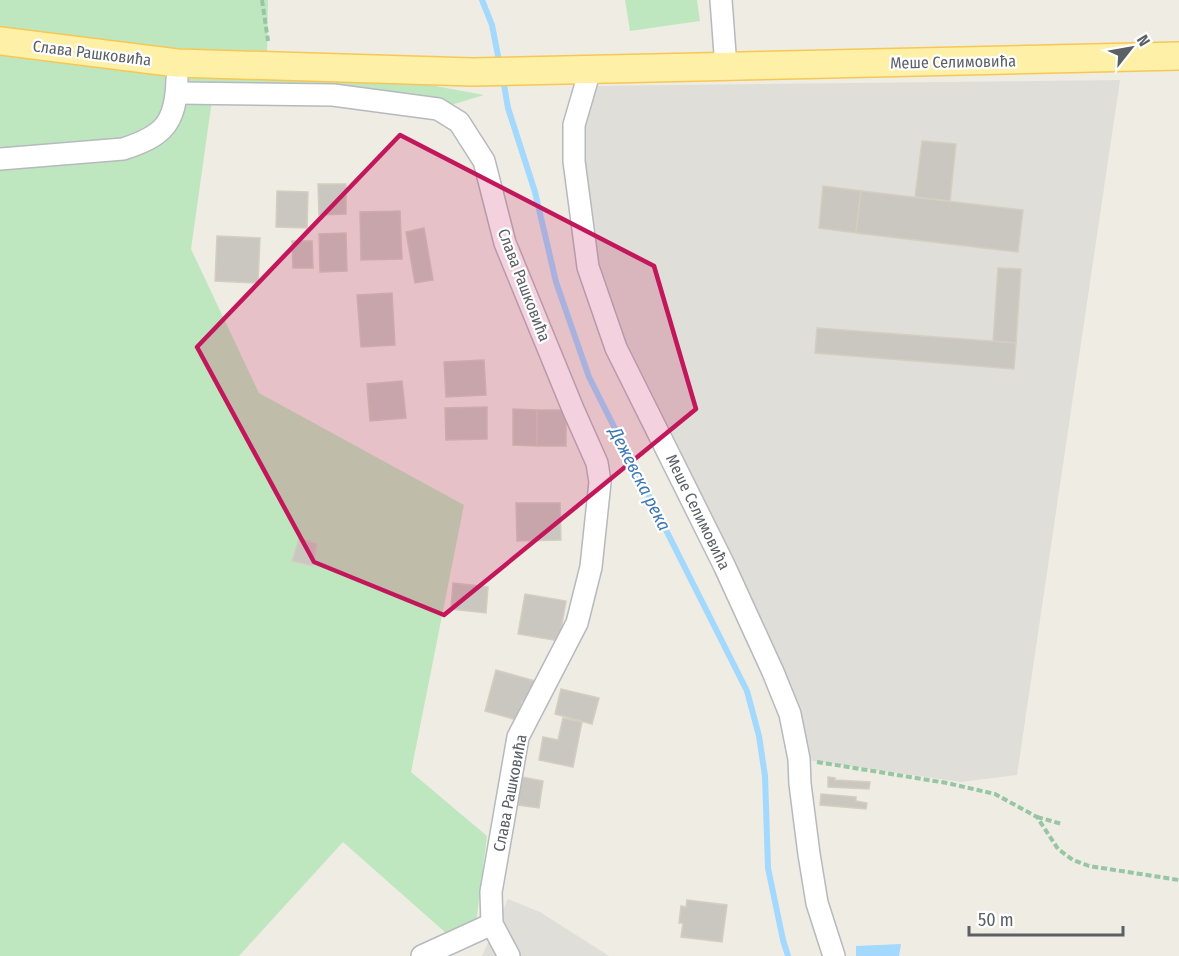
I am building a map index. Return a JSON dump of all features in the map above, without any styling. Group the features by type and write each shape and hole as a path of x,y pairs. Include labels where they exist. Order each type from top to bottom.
{"main road":[{"name":"Слава Рашковића","path":"0,41 177,63 472,72 578,71"},
{"name":"Меше Селимовића","path":"578,71 1179,56"}],"street":[{"path":"721,0 726,67"},
{"path":"0,159 123,149 140,144 169,122 177,93 177,63"},
{"name":"Меше Селимовића","path":"578,71 573,161 588,267 616,348 724,565 773,672 789,714 799,759 800,784 817,903 834,956"},
{"name":"Слава Рашковића","path":"177,93 333,95 438,109 459,122 484,161 505,243 597,463 600,482 591,567 577,623 518,737 491,892 501,941 422,956"}],"path":[{"path":"262,0 268,41"},
{"path":"799,759 947,783 995,794 1037,816 1062,825"},
{"path":"1037,816 1058,849 1073,860 1089,866 1179,880"}],"highlighted area":[{"path":"400,135 654,266 696,409 444,615 314,562 197,347"}],"shaded area":[{"path":"1120,80 1017,775 961,782 799,759 790,714 588,267 575,120 586,86"},
{"path":"508,899 540,912 609,956 482,956"}],"green space":[{"path":"0,0 268,0 267,55 484,95 438,109 213,93 191,249 259,393 464,505 411,772 487,836 476,923 447,934 343,842 239,956 0,956"},
{"path":"625,0 697,0 700,21 630,31"}],"water":[{"path":"901,944 899,956 856,956 856,946"}],"building":[{"path":"922,141 956,144 950,201 915,197"},
{"path":"318,184 346,184 346,214 319,215"},
{"path":"823,186 861,191 856,233 819,228"},
{"path":"277,191 308,192 307,228 276,227"},
{"path":"861,191 1023,210 1018,252 856,233"},
{"path":"400,211 402,259 361,260 360,212"},
{"path":"424,228 433,280 415,283 406,232"},
{"path":"346,233 347,271 320,272 319,234"},
{"path":"217,236 260,238 258,283 215,281"},
{"path":"292,241 312,241 313,268 293,268"},
{"path":"998,268 1021,269 1016,343 993,342"},
{"path":"392,293 395,345 361,347 357,295"},
{"path":"817,328 1016,343 1014,369 815,353"},
{"path":"484,360 486,395 446,397 444,362"},
{"path":"402,381 406,418 370,421 367,384"},
{"path":"487,407 487,439 446,440 445,408"},
{"path":"513,409 537,410 537,446 513,445"},
{"path":"537,410 566,410 566,446 537,446"},
{"path":"516,503 560,503 561,540 517,541"},
{"path":"299,538 317,544 313,566 292,561"},
{"path":"453,583 488,587 486,613 451,609"},
{"path":"525,594 566,601 559,641 518,634"},
{"path":"496,670 535,681 529,703 522,701 517,720 485,711"},
{"path":"561,689 599,698 592,724 555,714"},
{"path":"563,718 582,722 573,767 539,760 543,737 558,740"},
{"path":"522,777 543,781 539,808 518,805"},
{"path":"828,777 835,778 835,780 870,782 869,789 828,787"},
{"path":"821,794 856,797 856,801 867,803 866,809 820,805"},
{"path":"687,900 727,905 722,942 681,937 683,923 679,923 681,906 686,907"}],"waterway":[{"name":"Дежевска река","path":"482,0 492,25 500,66"},
{"name":"Дежевска река","path":"503,79 508,108 535,192 556,282 589,377 747,691 759,736 765,776 768,868 788,956"}]}
